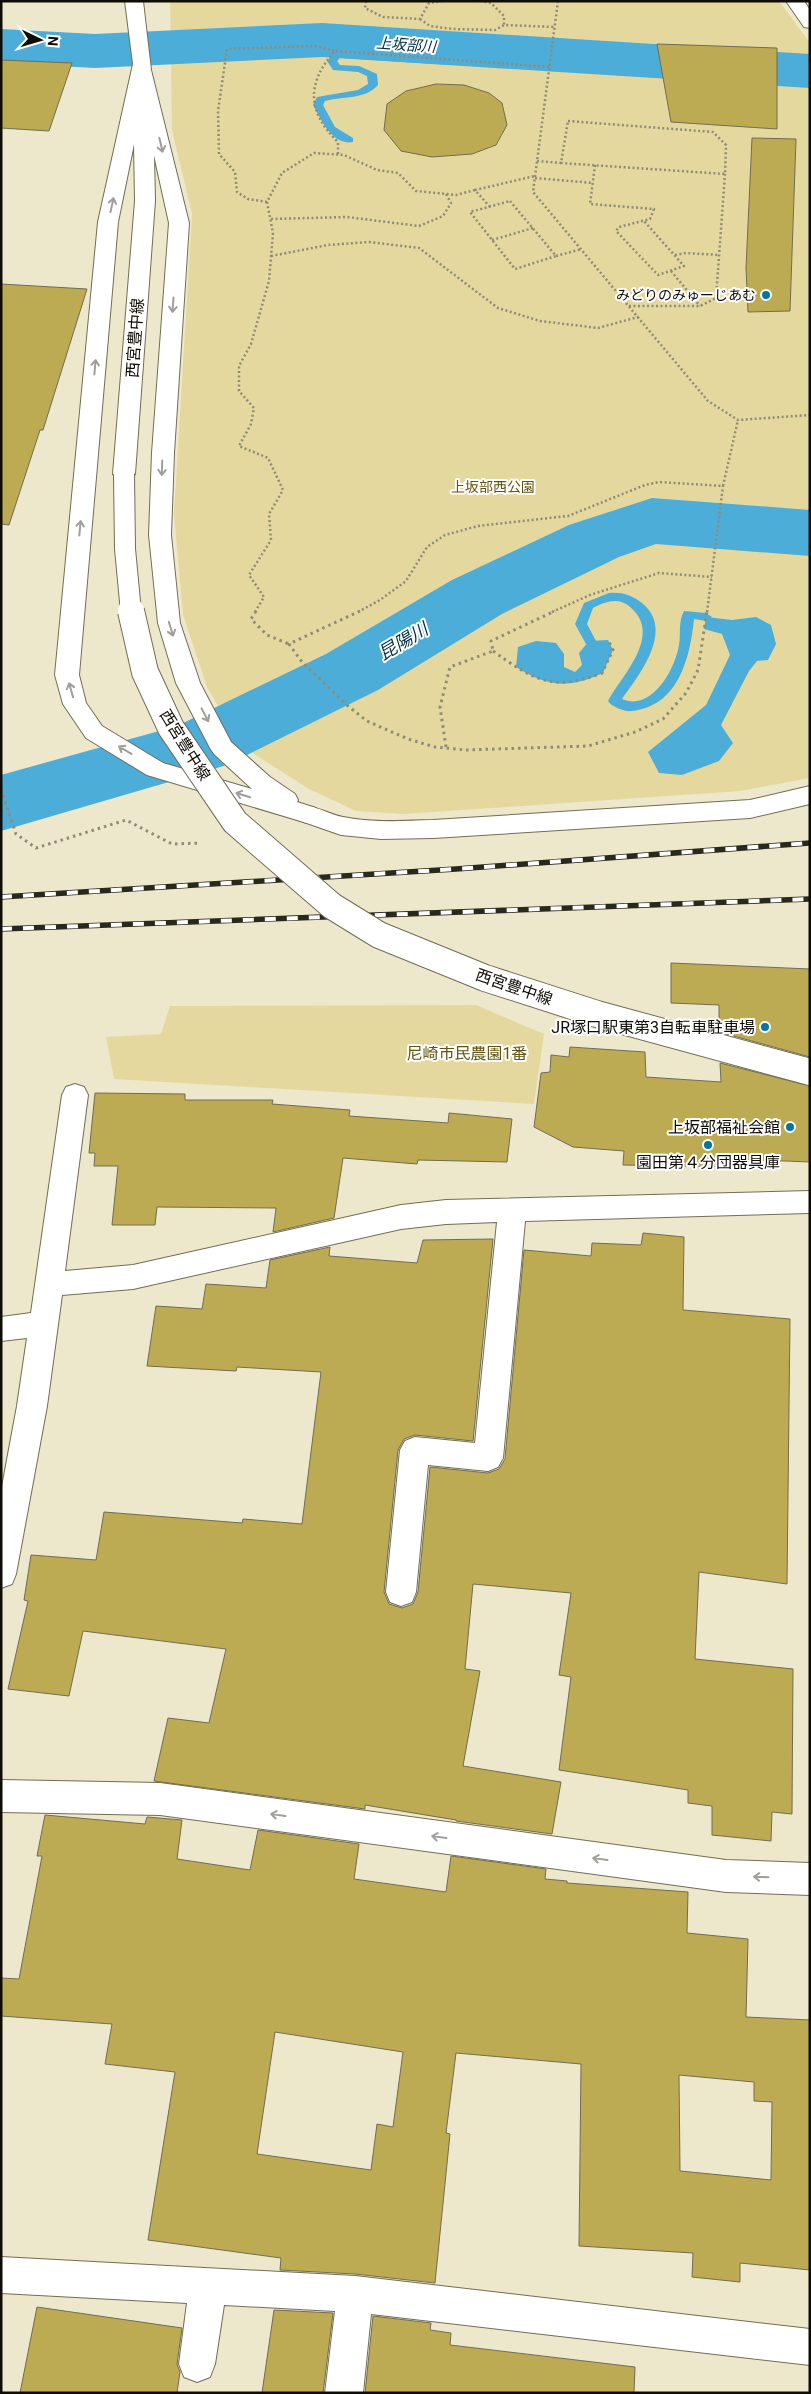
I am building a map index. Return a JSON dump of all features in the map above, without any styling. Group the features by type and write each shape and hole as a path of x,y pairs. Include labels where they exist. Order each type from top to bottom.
{"main road":[{"name":"西宮豊中線","path":"134,1 141,60 146,200 124,474 125,549 132,614 145,672 171,728 235,822 332,906 379,935 485,978 597,1014 810,1072"},
{"path":"795,1 810,23"},
{"path":"141,60 179,223 162,453 160,535 169,623 188,683 222,748 260,783 307,814"},
{"path":"141,60 108,222 67,675 75,704 94,732 155,769 307,814 341,826 381,830 432,829 750,809 810,796"},
{"path":"1,1574 32,1406 75,1095"},
{"path":"49,1284 133,1277 401,1217 446,1212 810,1202"},
{"path":"401,1592 415,1450 488,1458 512,1210"},
{"path":"1,1329 44,1324"},
{"path":"1,1796 160,1798 726,1876 810,1879"},
{"path":"1,2275 355,2294 810,2347"},
{"path":"197,2364 208,2286"},
{"path":"344,2393 355,2294"}],"path":[{"path":"366,1 365,8 383,17 420,19 430,26 452,29 495,30 504,25 555,27"},
{"path":"420,19 429,3 443,1"},
{"path":"480,1 491,3 504,16 504,25"},
{"path":"558,1 533,192 708,401 738,420 810,415"},
{"path":"267,202 248,200 237,192 235,172 219,154 218,111 227,49 316,46 335,51 550,67"},
{"path":"335,51 327,58 321,69 313,92 314,109 325,132 338,142 338,154"},
{"path":"561,163 568,121 713,132 726,145 716,298 700,306 629,306"},
{"path":"593,182 536,177 456,195 416,191 398,173 377,170 344,154 314,153 282,173 267,202 274,233 269,281 251,344 239,366 238,391 254,408 251,424 239,446 268,458 283,490 269,514 271,540 249,575 264,597 251,619 267,636 289,644 302,662 348,706 367,721 408,739 446,748 466,750 588,746 635,732 663,719 686,693 698,670 714,568 723,486 738,420"},
{"path":"538,161 725,174"},
{"path":"595,165 590,204 654,209 652,217 619,228 616,231 658,275 684,266 644,221"},
{"path":"475,190 490,207"},
{"path":"270,219 347,217 419,226 443,216 450,203 446,194"},
{"path":"556,256 510,201 470,212 516,269 582,250"},
{"path":"492,240 533,228"},
{"path":"271,256 328,245 369,242 419,248 498,308 532,318 598,328 638,317"},
{"path":"675,255 683,253 719,255"},
{"path":"671,270 700,306"},
{"path":"289,644 388,597 409,579 430,543 450,534 481,525 539,521 569,516 646,485 659,482 723,486"},
{"path":"608,640 612,650 602,673 586,680 563,684 536,680 493,651 491,641 590,595 659,573 712,578"},
{"path":"446,748 439,720 442,692 450,667 493,651"},
{"path":"1,789 16,834 36,848 126,820 172,844 210,842"}],"green space":[{"name":"上坂部西公園","path":"170,1 779,1 810,43 810,778 740,791 404,814 356,811 309,789 254,754 232,730 207,687 183,615 174,514 192,214 172,130"},
{"name":"尼崎市民農園1番","path":"476,1005 544,1034 534,1104 114,1079 106,1037 161,1034 170,1006"}],"water":[{"path":"706,617 732,620 756,617 771,625 776,644 768,660 757,661 749,671 721,725 733,743 719,761 682,775 659,773 648,752 706,705 730,655 722,634 704,629"},
{"path":"608,640 613,650 603,673 579,682 558,684 548,682 527,674 516,667 518,647 536,641 556,643 564,654 564,667 575,672 582,665 579,653 589,641"}],"building":[{"path":"657,44 777,48 777,129 671,122"},
{"path":"1,60 72,63 49,131 1,128"},
{"path":"436,84 464,85 489,93 502,103 507,125 496,145 472,154 432,157 401,151 384,130 387,104 406,91"},
{"path":"752,138 796,139 790,311 748,312 746,268"},
{"path":"1,284 87,289 43,430 40,430 9,525 1,524"},
{"path":"671,963 810,969 810,1057 719,1032 719,1005 671,1003"},
{"path":"570,1047 645,1052 646,1077 721,1082 720,1063 810,1086 810,1162 735,1159 736,1167 623,1165 624,1151 573,1147 534,1127 541,1073 550,1072 551,1055 569,1057"},
{"path":"95,1093 185,1094 185,1100 273,1100 272,1104 350,1110 349,1116 448,1123 449,1113 512,1119 507,1162 418,1160 417,1164 343,1158 334,1218 273,1232 276,1208 157,1207 155,1225 112,1225 118,1166 94,1166 95,1153 89,1153"},
{"path":"643,1233 684,1237 683,1310 790,1319 787,1584 699,1572 695,1659 793,1669 792,1814 772,1812 771,1841 712,1835 712,1806 688,1803 688,1790 559,1770 571,1677 559,1675 571,1593 473,1584 465,1669 480,1671 463,1766 561,1782 552,1834 456,1821 365,1805 365,1809 154,1781 168,1718 209,1723 226,1649 83,1631 69,1696 8,1689 28,1601 24,1600 31,1555 96,1560 104,1512 242,1523 243,1519 302,1524 321,1372 237,1367 236,1371 147,1366 156,1306 202,1309 206,1284 266,1288 270,1260 330,1247 329,1256 417,1263 423,1240 493,1239 473,1441 415,1435 404,1439 398,1450 384,1592 389,1604 402,1608 413,1604 418,1592 430,1467 488,1473 499,1469 505,1459 524,1250 591,1256 592,1243 641,1245"},
{"path":"45,1815 145,1824 147,1817 182,1820 177,1859 250,1870 258,1830 359,1844 354,1879 446,1892 451,1856 546,1869 545,1879 567,1881 567,1883 688,1892 687,1933 748,1939 746,2017 810,2020 810,2270 740,2263 740,2282 692,2277 693,2253 579,2246 581,2064 456,2053 446,2133 450,2134 435,2283 355,2274 280,2270 281,2258 148,2240 175,2072 105,2064 112,2024 1,2016 1,1978 19,1979 42,1856 37,1856","holes":["275,2032 403,2052 393,2127 377,2124 371,2170 257,2154","679,2075 754,2082 754,2101 772,2102 771,2180 680,2171"]},
{"path":"37,2307 182,2328 177,2364 180,2372 177,2393 20,2393"},
{"path":"274,2310 333,2313 323,2393 262,2393"},
{"path":"373,2316 431,2323 430,2330 451,2333 450,2345 635,2367 634,2393 365,2393"}],"waterway":[{"name":"上坂部川","path":"1,46 95,51 322,40 810,71"},
{"path":"349,140 331,129 318,105 321,99 361,92 367,89 373,85 372,74 359,69 337,68 332,61 338,55 452,62 453,48"},
{"name":"昆陽川","path":"1,803 201,746 352,672 477,597 594,541 652,521 810,533"},
{"path":"590,641 581,624 588,606 593,603 604,598 620,597 631,601 643,611 649,623 649,636 645,650 639,664 614,701 628,707 646,705 671,683 685,647 688,614 706,617"}],"railway":[{"path":"1,897 456,869 810,843"},
{"path":"1,929 810,899"}],"place":[{"name":"みどりのみゅーじあむ","path":"766,295"},
{"name":"JR塚口駅東第3自転車駐車場","path":"765,1027"},
{"name":"上坂部福祉会館","path":"790,1127"},
{"name":"園田第４分団器具庫","path":"708,1145"}]}
